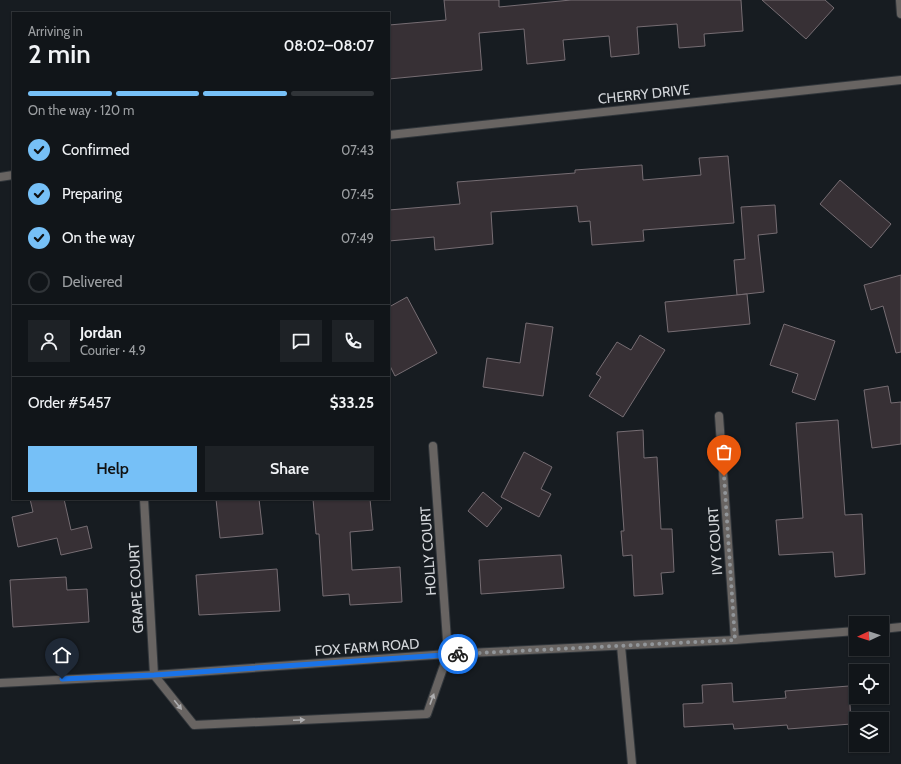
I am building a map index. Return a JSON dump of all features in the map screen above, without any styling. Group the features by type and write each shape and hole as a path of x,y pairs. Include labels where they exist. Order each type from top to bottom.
{"street":[{"path":"900,0 901,14"},
{"name":"CHERRY DRIVE","path":"390,135 901,80"},
{"path":"0,177 12,175"},
{"name":"IVY COURT","path":"719,416 735,640"},
{"name":"HOLLY COURT","path":"433,446 448,654"},
{"name":"GRAPE COURT","path":"144,500 154,675"},
{"path":"889,628 901,627"},
{"name":"FOX FARM ROAD","path":"0,682 154,675 448,654 735,640 849,632"},
{"path":"621,646 632,764"},
{"path":"154,675 194,724 427,714 448,654"}],"building":[{"path":"444,0 499,0 499,7 571,0 741,0 743,31 704,34 705,46 679,48 677,24 637,27 639,54 611,57 609,36 563,40 565,60 527,64 524,29 479,33 482,70 390,79 390,25 446,20"},
{"path":"762,0 825,0 834,8 806,39"},
{"path":"728,156 734,223 643,230 644,241 592,245 590,221 579,222 577,206 491,212 493,244 435,250 434,237 390,241 390,210 460,204 457,182 575,173 575,170 642,165 643,180 701,175 699,158"},
{"path":"840,180 891,224 871,248 820,204"},
{"path":"775,205 777,233 758,235 764,292 737,295 734,260 745,259 741,207"},
{"path":"901,275 901,352 896,353 883,306 871,310 864,285"},
{"path":"747,294 750,324 668,332 665,302"},
{"path":"407,297 437,353 395,376 390,366 390,306"},
{"path":"526,323 553,327 543,396 483,387 487,358 520,363"},
{"path":"784,324 835,341 815,400 792,392 798,374 770,365"},
{"path":"640,335 665,350 623,417 589,396 601,377 596,374 617,342 631,350"},
{"path":"888,386 891,403 901,402 901,444 872,448 864,390"},
{"path":"838,420 845,515 862,514 865,574 835,577 833,552 779,555 776,520 803,518 796,423"},
{"path":"643,430 644,458 657,457 661,529 672,529 674,572 661,573 663,594 634,596 632,555 623,556 621,531 624,531 617,432"},
{"path":"524,452 552,467 541,489 551,494 539,517 501,497"},
{"path":"483,492 502,508 487,527 468,511"},
{"path":"30,500 64,500 71,530 87,526 92,548 61,555 57,538 18,547 12,517 33,512"},
{"path":"216,500 259,500 263,534 220,538"},
{"path":"313,500 370,500 373,530 350,532 352,570 400,567 402,602 350,605 349,594 323,596 319,534 316,534"},
{"path":"561,555 564,588 481,594 479,560"},
{"path":"277,569 280,611 199,615 196,575"},
{"path":"66,577 67,590 87,589 89,622 13,627 10,580"},
{"path":"732,683 733,702 786,698 785,691 849,686 850,712 849,712 849,724 788,729 787,725 734,729 733,724 684,727 683,704 703,703 702,685"}],"way so far":[{"path":"458,654 735,640 724,476"}],"route":[{"path":"62,679 154,675 458,654"}]}
